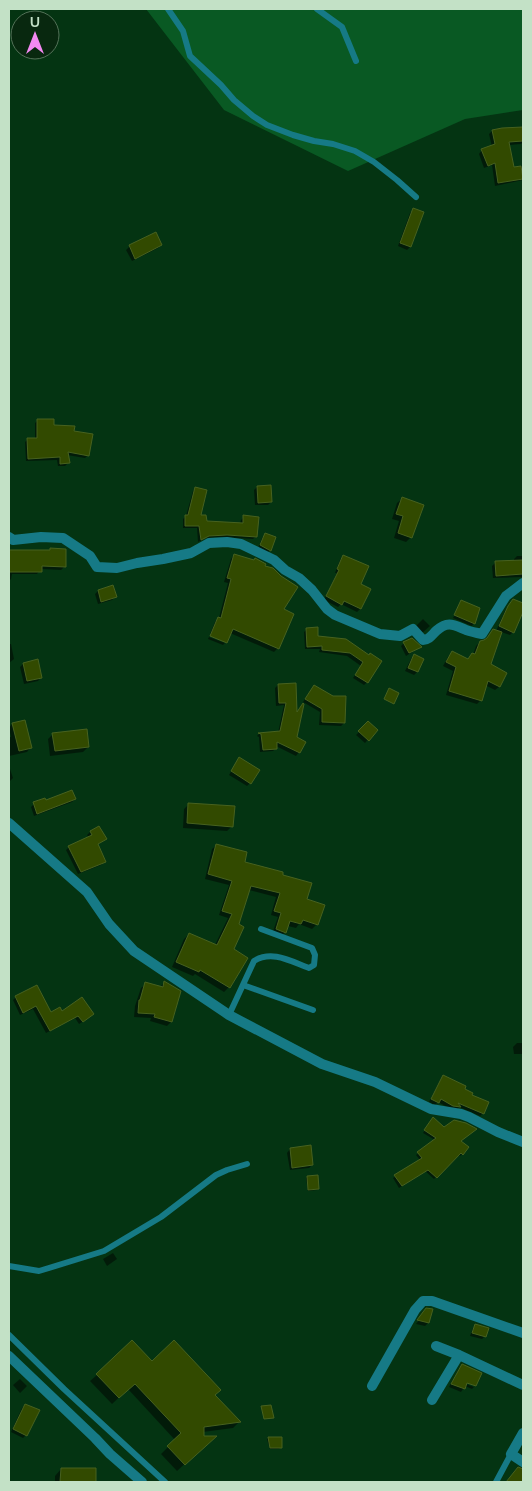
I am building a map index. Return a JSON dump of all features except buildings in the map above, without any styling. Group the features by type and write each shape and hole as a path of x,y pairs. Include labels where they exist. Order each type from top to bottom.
{"street":[{"path":"9,537 12,540 41,537 63,538 90,556 98,567 117,568 191,553 209,544 227,542 241,544 274,560 299,578 335,616 380,634 400,636 413,629 423,640 427,640 441,627 448,624 457,624 465,629 482,634 506,596 523,582"},
{"path":"9,823 87,892 109,924 134,951 229,1015 332,1069 359,1075 431,1110 461,1114 523,1142"},
{"path":"372,1386 415,1310 427,1300 523,1333"},
{"path":"436,1346 523,1385"},
{"path":"432,1400 459,1355"},
{"path":"9,1356 110,1454 142,1482"},
{"path":"523,1433 511,1454 523,1462"}],"lane":[{"path":"168,9 183,31 190,56 222,85 234,100 253,116 267,125 293,135 355,151 374,162 416,197"},
{"path":"318,9 342,27 356,61"},
{"path":"229,1015 254,961 262,956 273,955 308,968 314,965 315,955 312,948 261,929"},
{"path":"243,985 313,1010"},
{"path":"9,1266 33,1271 44,1270 104,1251 176,1206 216,1175 248,1164"},
{"path":"9,1334 64,1389 164,1482"},
{"path":"496,1482 511,1454"}],"green space":[{"path":"146,9 523,9 523,110 465,119 348,171 224,110"}]}
